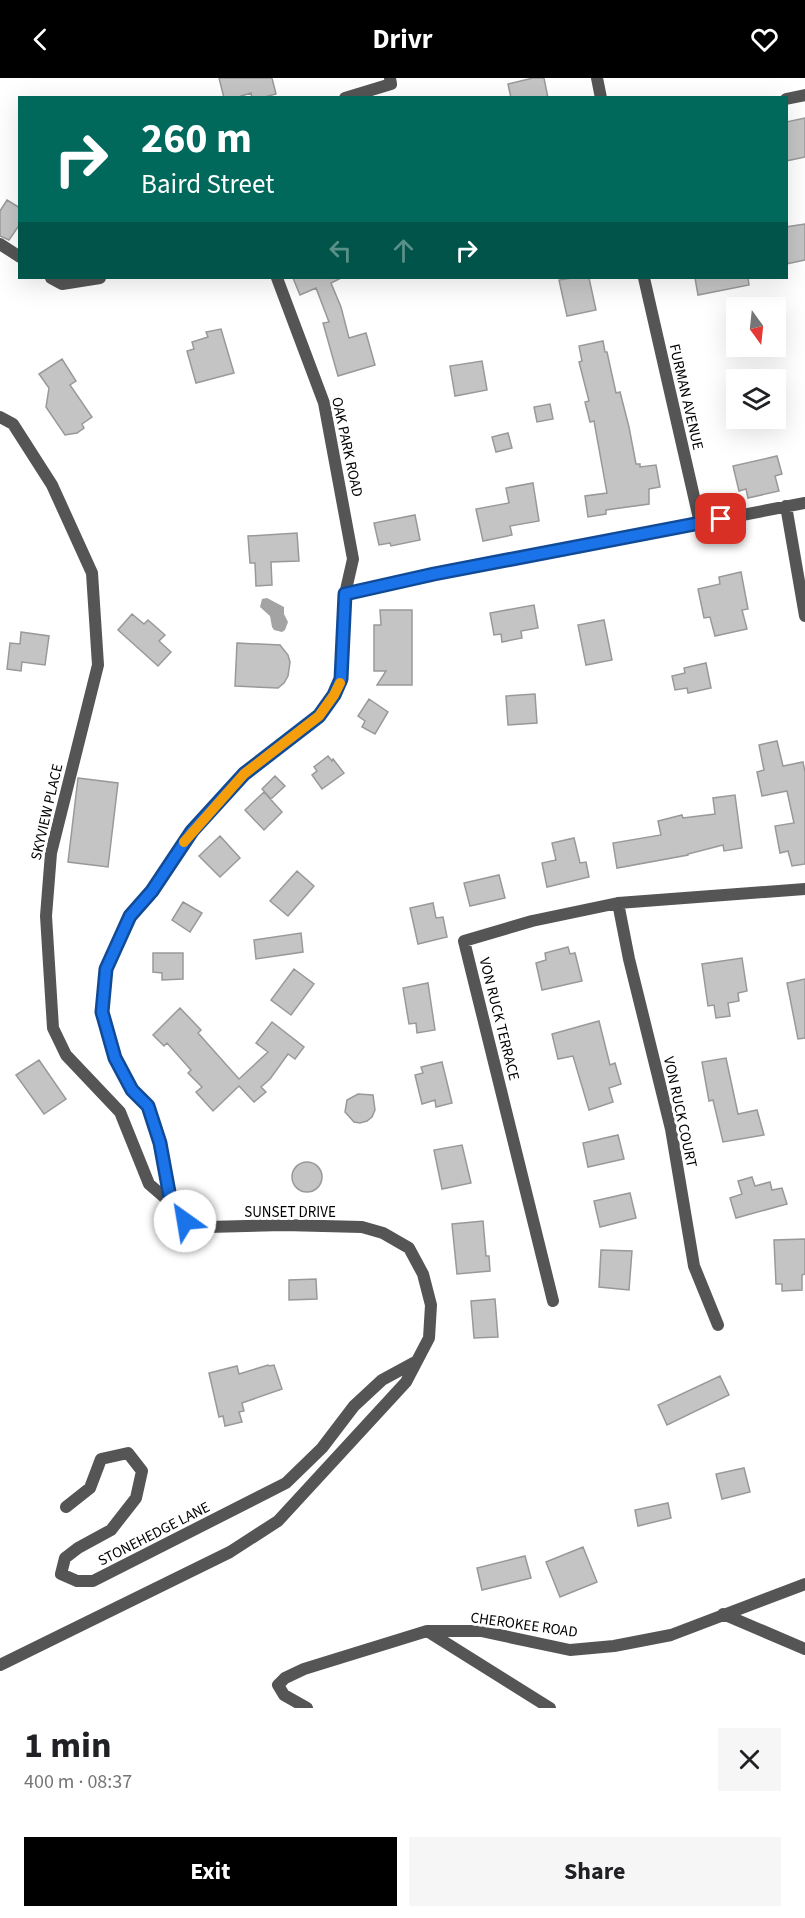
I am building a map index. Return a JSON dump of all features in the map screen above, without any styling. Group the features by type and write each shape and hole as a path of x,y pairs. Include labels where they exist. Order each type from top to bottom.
{"street":[{"path":"352,96 391,84 390,78"},
{"path":"597,78 602,96"},
{"path":"788,99 805,95"},
{"path":"0,244 18,255"},
{"path":"53,279 62,284 94,279"},
{"name":"OAK PARK ROAD","path":"277,279 324,403 353,559 345,594"},
{"name":"FURMAN AVENUE","path":"644,279 700,523"},
{"name":"SKYVIEW PLACE","path":"0,417 13,424 52,485 92,573 98,665 51,853 46,916 52,1028 66,1055 120,1112 149,1184 171,1203"},
{"path":"171,1203 160,1143 148,1106 132,1090 115,1058 102,1012 106,969 130,916 152,891 192,831 244,774 319,716 334,695 341,679 345,594 434,574 805,503"},
{"path":"786,506 805,616"},
{"name":"VON RUCK TERRACE","path":"553,1301 464,941 532,921 618,903 805,889"},
{"name":"VON RUCK COURT","path":"618,903 629,959 671,1129 694,1266 718,1325"},
{"name":"SUNSET DRIVE","path":"0,1665 230,1552 278,1521 406,1382 429,1338 431,1305 423,1274 409,1248 382,1233 362,1227 284,1224 207,1227 185,1221 171,1203"},
{"name":"STONEHEDGE LANE","path":"66,1507 90,1488 101,1459 128,1453 142,1471 136,1498 111,1530 65,1558 61,1574 77,1581 93,1581 286,1483 322,1448 354,1406 382,1380 418,1360"},
{"name":"CHEROKEE ROAD","path":"307,1708 284,1695 278,1684 304,1669 427,1630 481,1631 570,1650 614,1646 671,1635 805,1584"},
{"path":"723,1614 805,1649"},
{"path":"427,1630 550,1708"}],"shaded area":[{"path":"267,598 284,607 284,614 288,622 282,632 274,630 270,616 260,607 262,599"}],"building":[{"path":"219,78 272,78 276,94 252,96 251,93 241,96 224,96"},
{"path":"533,78 544,78 548,96 511,96 508,84"},
{"path":"805,118 805,157 788,161 788,122"},
{"path":"7,200 18,207 18,227 9,240 0,236 0,211"},
{"path":"805,224 805,260 788,264 788,227"},
{"path":"293,279 339,279 331,283 341,307 349,338 366,333 375,365 338,376 323,323 329,322 316,288 300,295"},
{"path":"589,279 596,310 567,316 559,280"},
{"path":"695,279 748,279 749,285 698,295"},
{"path":"221,329 234,373 196,383 187,351 194,349 192,342 208,337 206,332"},
{"path":"603,341 616,393 620,392 636,464 640,464 640,467 656,465 660,487 649,489 649,504 606,510 606,514 588,517 585,496 607,493 594,421 590,422 585,402 589,401 579,362 582,361 579,346"},
{"path":"62,359 76,381 70,385 92,417 82,424 84,428 77,433 65,435 46,407 49,388 39,374"},
{"path":"482,361 487,390 455,396 450,366"},
{"path":"550,404 553,419 537,422 534,407"},
{"path":"508,433 512,448 496,452 492,437"},
{"path":"777,456 782,474 775,476 779,491 748,498 746,489 739,491 733,466"},
{"path":"533,483 539,521 510,526 512,535 483,541 476,509 509,503 506,488"},
{"path":"415,515 420,540 391,546 390,543 379,545 374,523"},
{"path":"297,533 299,561 271,562 272,585 256,586 255,563 250,563 248,536"},
{"path":"741,572 748,609 742,610 747,629 715,636 710,617 704,618 698,589 720,584 719,577"},
{"path":"534,605 538,628 521,631 522,638 502,642 501,634 494,635 490,613"},
{"path":"380,610 412,610 412,685 377,685 386,671 374,671 374,625 381,625"},
{"path":"132,614 144,624 148,620 165,635 159,641 171,652 158,666 118,630"},
{"path":"604,620 612,660 586,665 578,625"},
{"path":"21,632 49,636 45,665 22,662 21,671 7,669 10,643 20,644"},
{"path":"237,643 280,645 288,655 290,662 288,676 284,683 278,688 235,686"},
{"path":"706,663 711,688 688,693 687,688 675,690 672,676 685,673 684,668"},
{"path":"535,694 537,723 508,725 506,696"},
{"path":"369,699 388,712 375,734 362,727 365,721 358,716"},
{"path":"777,741 783,766 803,762 805,772 805,864 792,866 788,851 780,853 775,826 794,823 787,791 762,796 757,772 764,770 759,745"},
{"path":"328,756 344,773 322,789 312,775 317,771 314,767"},
{"path":"275,776 285,786 271,799 262,789"},
{"path":"78,778 118,783 108,867 68,862"},
{"path":"264,792 282,812 264,830 245,810"},
{"path":"735,795 742,848 724,851 723,845 688,855 617,868 613,843 661,835 658,821 682,815 683,818 715,814 713,798"},
{"path":"220,836 240,858 220,877 199,856"},
{"path":"574,838 580,863 586,862 589,877 547,887 542,863 556,860 552,843"},
{"path":"297,871 314,886 288,916 270,901"},
{"path":"499,875 505,898 470,906 464,883"},
{"path":"183,902 202,913 190,932 172,920"},
{"path":"433,903 436,918 443,917 447,937 418,944 410,908"},
{"path":"301,933 303,952 256,959 254,940"},
{"path":"568,947 570,954 575,953 582,981 542,990 536,963 546,960 545,953"},
{"path":"153,953 183,953 183,979 162,980 162,973 153,972"},
{"path":"742,958 747,991 738,993 739,1001 728,1003 730,1016 716,1018 714,1005 708,1006 702,964"},
{"path":"294,969 314,984 291,1015 271,1000"},
{"path":"805,979 805,1038 798,1039 787,983"},
{"path":"428,983 435,1030 417,1033 416,1023 409,1024 403,988"},
{"path":"180,1008 201,1030 198,1033 239,1079 268,1052 256,1043 272,1022 304,1047 295,1059 288,1054 270,1079 261,1087 266,1092 254,1102 239,1086 213,1111 196,1092 202,1087 188,1073 191,1070 167,1043 164,1046 153,1035"},
{"path":"599,1021 610,1065 615,1063 621,1084 609,1088 613,1102 589,1110 573,1056 558,1059 552,1034"},
{"path":"726,1058 738,1114 757,1110 764,1135 723,1142 713,1100 709,1101 702,1062"},
{"path":"39,1060 66,1099 44,1114 16,1075"},
{"path":"442,1062 452,1103 436,1107 435,1100 422,1104 415,1075 423,1073 421,1067"},
{"path":"358,1094 373,1095 375,1110 372,1117 360,1123 354,1122 345,1112 347,1100"},
{"path":"618,1135 624,1159 588,1167 583,1143"},
{"path":"462,1145 471,1183 442,1189 434,1150"},
{"path":"307,1162 317,1167 322,1177 317,1187 307,1192 297,1187 292,1177 297,1167"},
{"path":"752,1177 755,1186 770,1182 772,1190 782,1188 787,1204 736,1218 730,1198 742,1194 738,1181"},
{"path":"630,1193 636,1218 600,1227 594,1201"},
{"path":"483,1221 486,1256 489,1256 490,1271 457,1274 452,1224"},
{"path":"805,1239 805,1274 802,1275 802,1290 782,1291 782,1284 776,1284 774,1240"},
{"path":"601,1250 632,1251 629,1290 599,1287"},
{"path":"316,1279 317,1299 289,1300 289,1280"},
{"path":"495,1299 498,1337 474,1338 471,1301"},
{"path":"274,1365 282,1389 242,1403 244,1411 239,1412 242,1422 225,1426 223,1416 219,1417 209,1373 237,1366 239,1374"},
{"path":"720,1376 729,1395 667,1425 658,1405"},
{"path":"744,1468 750,1492 722,1499 716,1474"},
{"path":"668,1503 671,1518 638,1526 635,1510"},
{"path":"583,1547 597,1582 560,1597 546,1562"},
{"path":"525,1556 531,1578 482,1590 477,1568"}],"slow traffic":[{"path":"184,842 244,774 319,716 340,683"}],"route":[{"path":"185,1221 171,1203 160,1143 148,1106 132,1090 115,1058 102,1012 106,969 130,916 152,891 192,831 244,774 319,716 334,695 341,679 345,594 434,574 721,519"}]}
